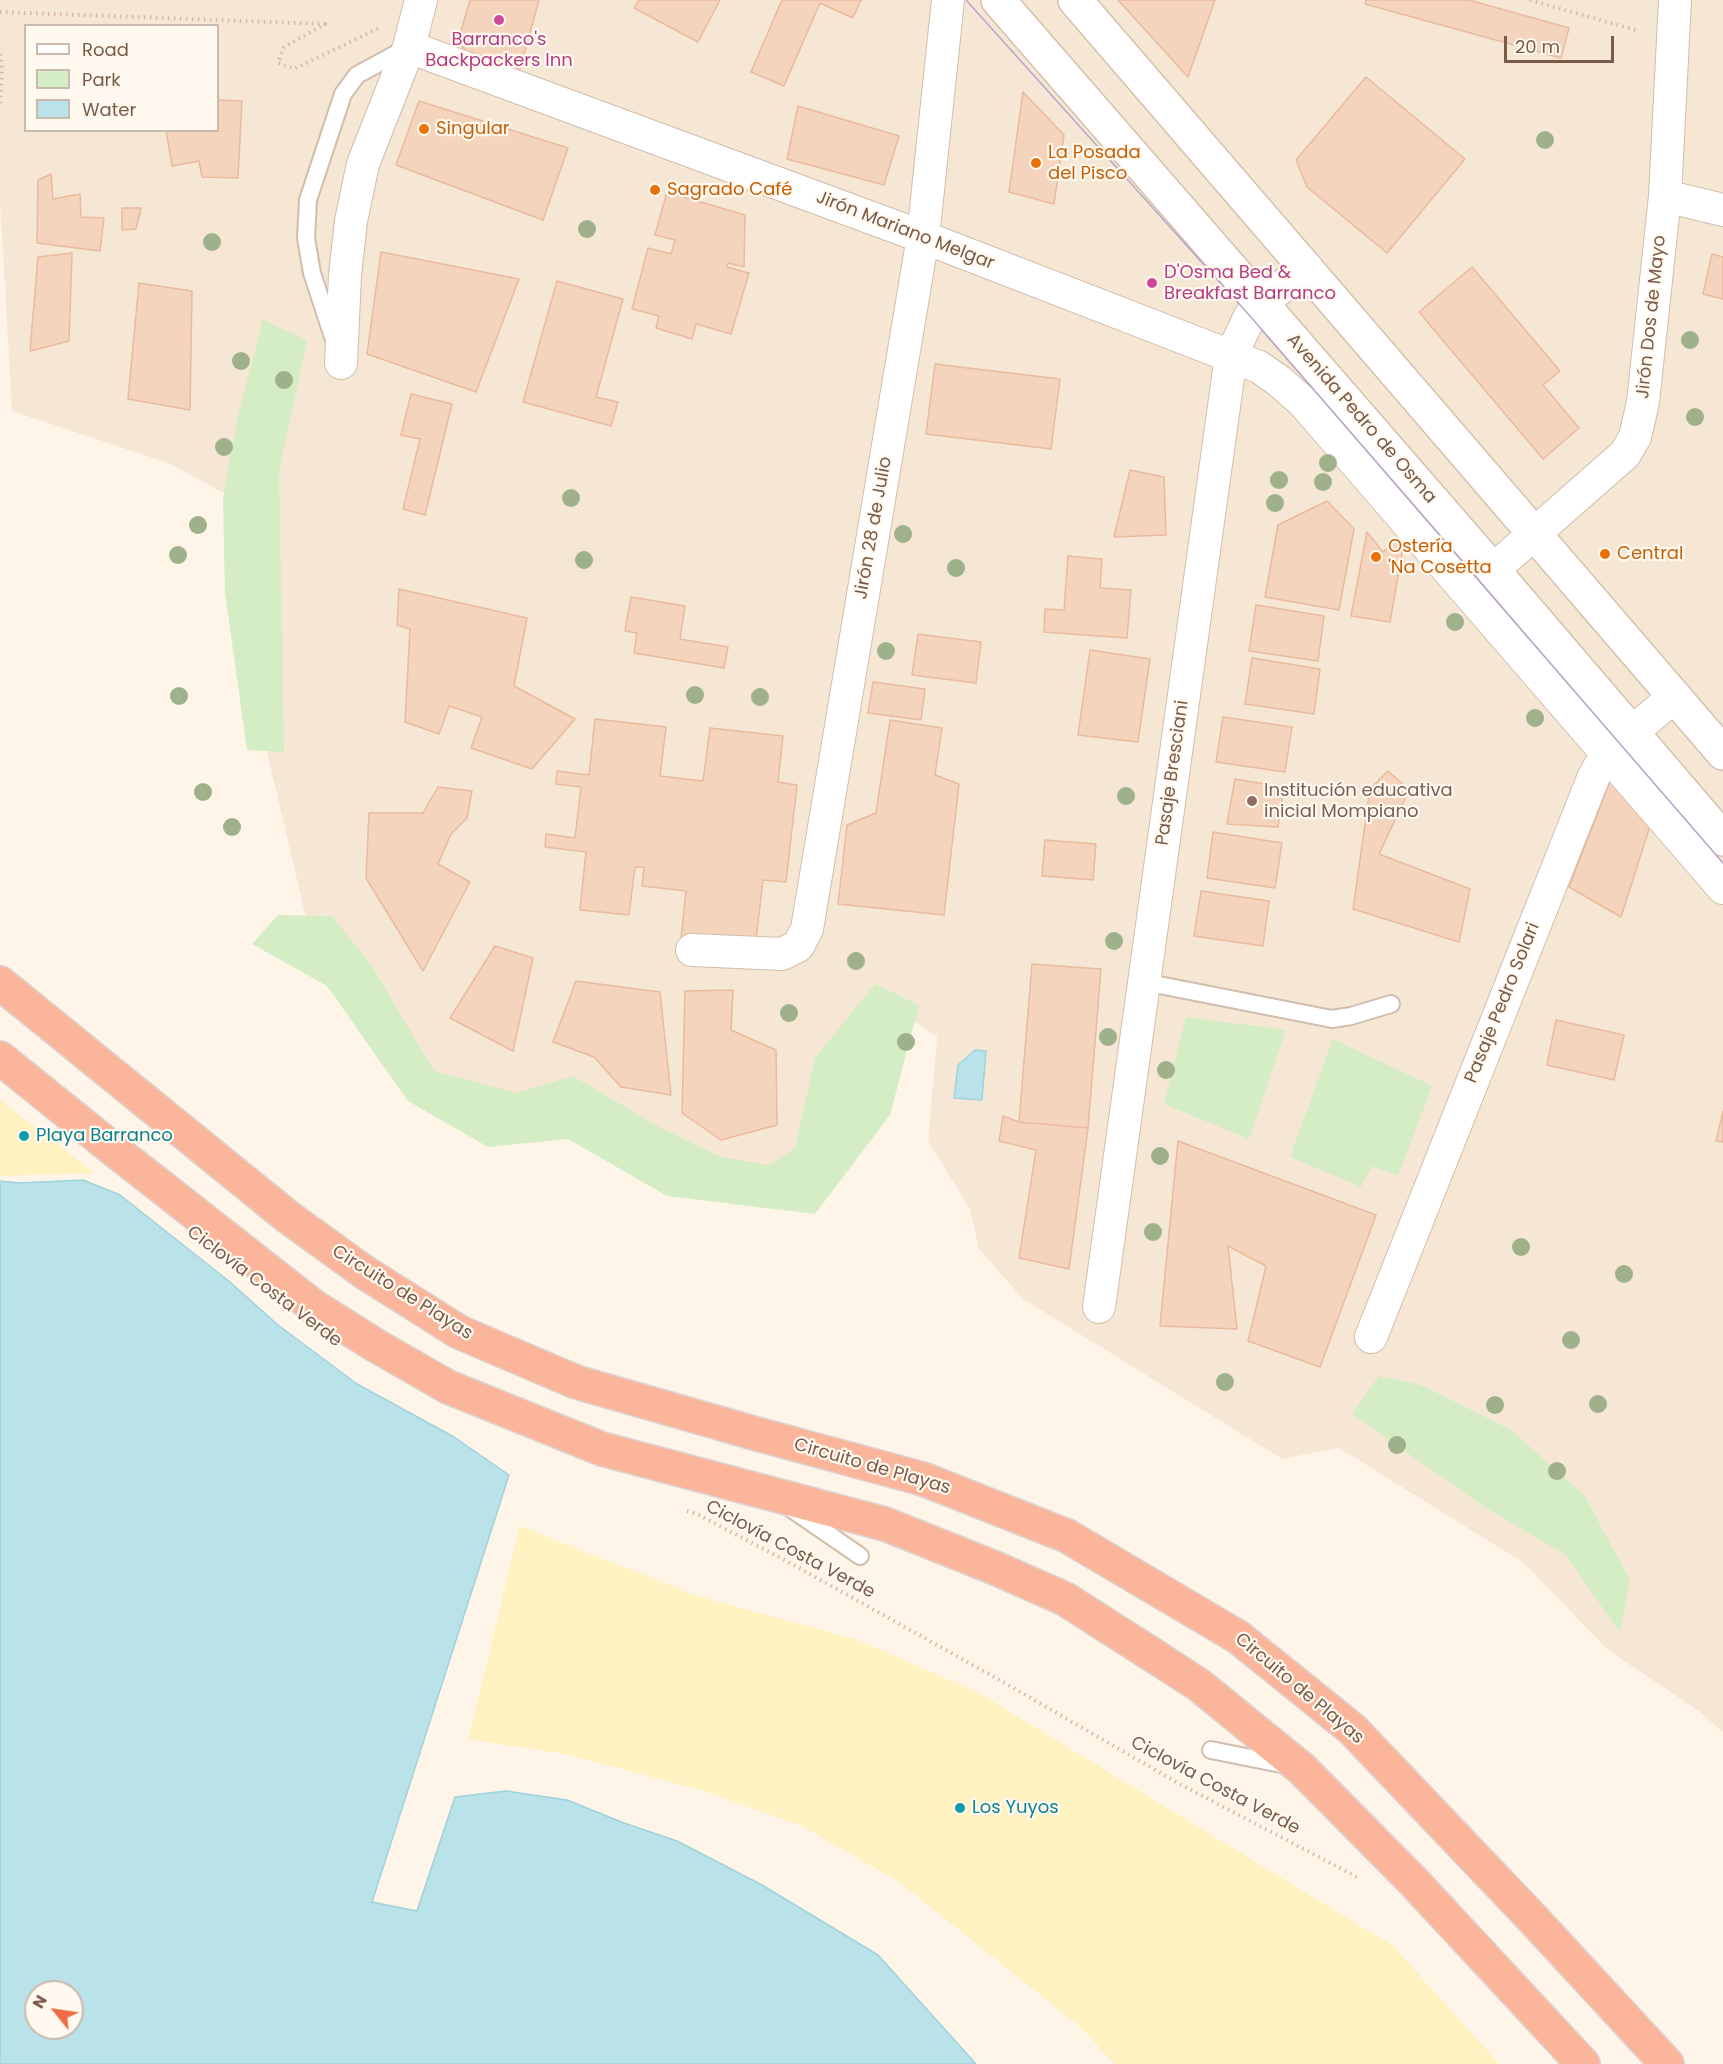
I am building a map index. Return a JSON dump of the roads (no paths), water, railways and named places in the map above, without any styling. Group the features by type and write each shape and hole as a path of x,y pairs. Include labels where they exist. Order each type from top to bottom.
{"highway":[{"name":"Circuito de Playas","path":"0,983 288,1217 364,1272 459,1332 576,1382 923,1479 1066,1536 1238,1637 1352,1729 1534,1920 1666,2064"},
{"path":"0,1058 313,1306 448,1387 602,1449 885,1524 1065,1599 1199,1685 1302,1768 1413,1881 1583,2064"}],"main road":[{"name":"Avenida Pedro de Osma","path":"998,0 1493,570 1619,742 1723,839"},
{"path":"1075,0 1723,753"}],"street":[{"name":"Jirón 28 de Julio","path":"692,950 782,954 798,946 807,929 923,237 948,0"},
{"name":"Jirón Dos de Mayo","path":"1493,570 1625,454 1635,437 1643,402 1665,196 1675,0"},
{"path":"341,363 345,275 351,220 363,164 409,47 420,6"},
{"name":"Jirón Mariano Melgar","path":"409,47 923,237 1231,356"},
{"path":"1665,196 1723,210"},
{"name":"Pasaje Bresciani","path":"1099,1307 1231,356 1250,316 1306,267"},
{"name":"Avenida Pedro de Osma","path":"1231,356 1258,367 1279,381 1303,402 1619,742 1723,888"},
{"name":"Pasaje Pedro Solari","path":"1371,1337 1593,776 1619,742 1675,696"}],"lane":[{"path":"341,363 312,273 306,238 308,200 344,94 357,75 409,47"},
{"path":"1144,982 1332,1019 1391,1004"},
{"path":"764,1491 860,1556"},
{"path":"1211,1750 1302,1768"}],"water":[{"path":"975,1050 986,1051 982,1100 954,1098 958,1065"},
{"path":"83,1180 120,1195 230,1282 278,1325 357,1384 454,1437 509,1475 372,1902 417,1911 455,1797 506,1791 567,1800 677,1841 762,1885 878,1955 976,2064 0,2064 0,1181 19,1183"}],"tram line":[{"path":"966,0 1250,316 1723,863"}],"place":[{"name":"Barranco's Backpackers Inn","path":"499,20"},
{"name":"Singular","path":"424,129"},
{"name":"La Posada del Pisco","path":"1036,163"},
{"name":"Sagrado Café","path":"655,190"},
{"name":"D'Osma Bed & Breakfast Barranco","path":"1152,283"},
{"name":"Central","path":"1605,554"},
{"name":"Ostería 'Na Cosetta","path":"1376,557"},
{"name":"Institución educativa inicial Mompiano","path":"1252,801"},
{"name":"Playa Barranco","path":"24,1136"},
{"name":"Los Yuyos","path":"960,1808"}]}
